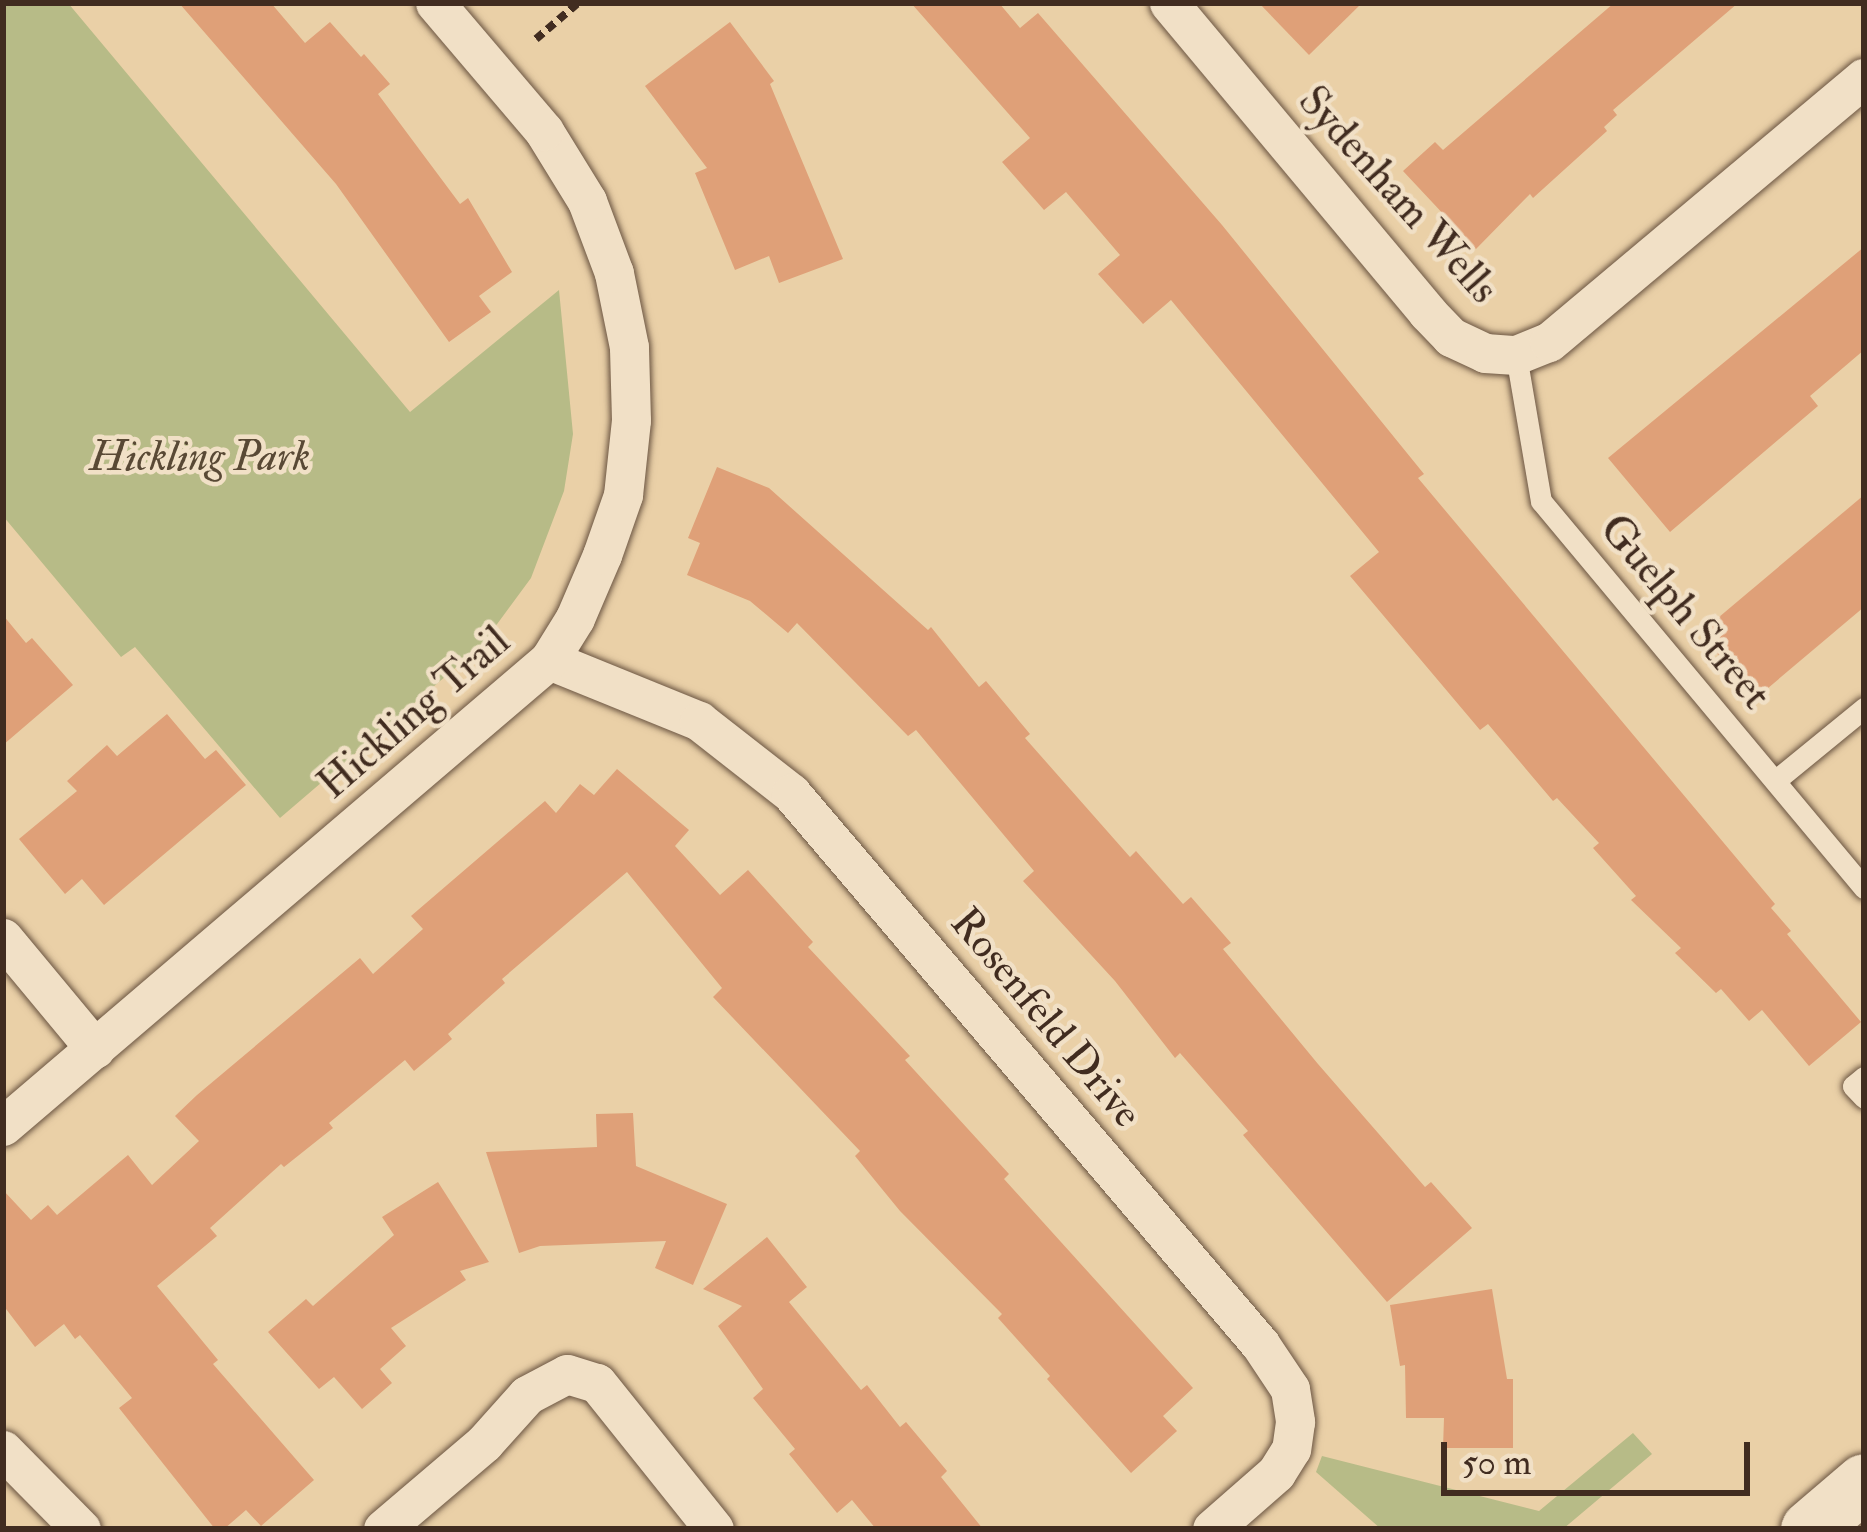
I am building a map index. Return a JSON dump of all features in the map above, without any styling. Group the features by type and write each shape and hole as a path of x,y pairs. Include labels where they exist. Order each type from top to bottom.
{"main road":[{"path":"1809,1529 1864,1482"}],"street":[{"name":"Hickling Trail","path":"3,1126 549,660 575,618 623,495 632,420 629,346 614,273 587,201 544,131 435,3"},
{"name":"Sydenham Wells","path":"1169,3 1451,337 1485,353 1516,355 1549,342 1864,78"},
{"name":"Rosenfeld Drive","path":"549,660 699,721 791,793 1260,1344 1290,1389 1295,1422 1291,1449 1276,1473 1212,1529"},
{"path":"3,938 95,1049"},
{"path":"382,1529 484,1444 527,1395 567,1374 597,1383 714,1529"},
{"path":"3,1450 81,1529"}],"lane":[{"name":"Guelph Street","path":"1516,355 1541,501 1864,888"},
{"path":"1776,780 1864,708"},
{"path":"1864,1077 1853,1086 1864,1098"}],"path":[{"path":"536,38 578,3"}],"green space":[{"name":"Hickling Park","path":"3,3 68,3 410,412 559,290 573,434 564,491 531,578 481,646 280,818 135,647 121,657 3,516"},
{"path":"1633,1433 1652,1454 1563,1529 1381,1529 1316,1472 1322,1456 1539,1511"}],"building":[{"path":"179,3 271,3 305,43 330,22 361,57 364,54 390,84 378,94 460,204 468,198 512,272 479,296 491,312 449,342 336,184"},
{"path":"911,3 999,3 1020,28 1038,13 1222,225 1424,474 1418,478 1775,904 1771,908 1791,931 1787,934 1861,1022 1809,1066 1762,1010 1749,1021 1721,989 1716,993 1675,953 1681,948 1631,900 1636,896 1593,848 1599,843 1557,798 1553,801 1488,724 1480,730 1350,576 1379,552 1171,300 1143,324 1098,274 1120,255 1066,192 1044,210 1002,162 1030,138"},
{"path":"1259,3 1362,3 1309,55"},
{"path":"1614,3 1738,3 1613,110 1617,115 1604,127 1607,131 1533,198 1530,194 1476,249 1403,171 1435,142 1443,150"},
{"path":"730,22 774,81 770,84 843,259 779,283 769,256 735,270 695,173 707,168 645,86"},
{"path":"1864,247 1864,350 1810,396 1818,406 1670,532 1608,458"},
{"path":"717,467 769,488 928,630 931,627 979,687 986,681 1030,734 1025,738 1130,857 1136,851 1183,904 1191,897 1231,943 1223,949 1318,1064 1425,1187 1431,1182 1472,1228 1387,1302 1243,1135 1248,1131 1180,1053 1175,1058 1115,981 1023,881 1034,871 916,730 908,736 797,623 788,633 750,601 687,575 700,543 688,538"},
{"path":"1864,495 1864,607 1755,699 1700,633"},
{"path":"3,615 26,643 32,638 73,685 3,745"},
{"path":"167,714 205,759 216,750 246,785 104,905 82,879 65,894 19,839 77,791 67,781 107,745 117,756"},
{"path":"617,769 689,830 675,846 720,895 748,870 813,942 808,947 910,1056 905,1060 1009,1174 1004,1179 1193,1388 1163,1416 1177,1431 1131,1473 1047,1379 1050,1376 998,1318 1002,1314 900,1211 855,1156 860,1151 713,997 722,988 627,872 502,979 505,983 448,1034 452,1039 414,1071 405,1060 329,1123 333,1128 284,1167 281,1164 210,1228 217,1236 157,1286 218,1360 213,1364 314,1480 261,1526 246,1510 224,1529 215,1529 119,1408 132,1398 80,1335 75,1339 64,1324 35,1347 3,1305 3,1190 31,1220 48,1205 57,1215 128,1155 152,1185 199,1141 175,1116 197,1095 360,958 373,974 423,929 411,916 545,801 556,813 580,784 594,795"},
{"path":"633,1113 636,1166 727,1204 693,1285 655,1268 666,1241 540,1246 519,1253 486,1152 597,1147 596,1114"},
{"path":"438,1182 489,1262 460,1271 466,1280 391,1328 406,1346 380,1369 392,1383 362,1409 334,1377 319,1389 268,1332 306,1299 313,1306 394,1235 382,1217"},
{"path":"767,1237 807,1287 789,1302 861,1390 867,1385 900,1427 906,1422 947,1471 941,1477 983,1529 876,1529 852,1500 837,1513 789,1454 795,1449 753,1398 763,1389 718,1326 742,1306 703,1289"},
{"path":"1492,1289 1507,1379 1513,1379 1513,1448 1443,1448 1444,1418 1406,1418 1405,1365 1400,1366 1390,1305"}]}
